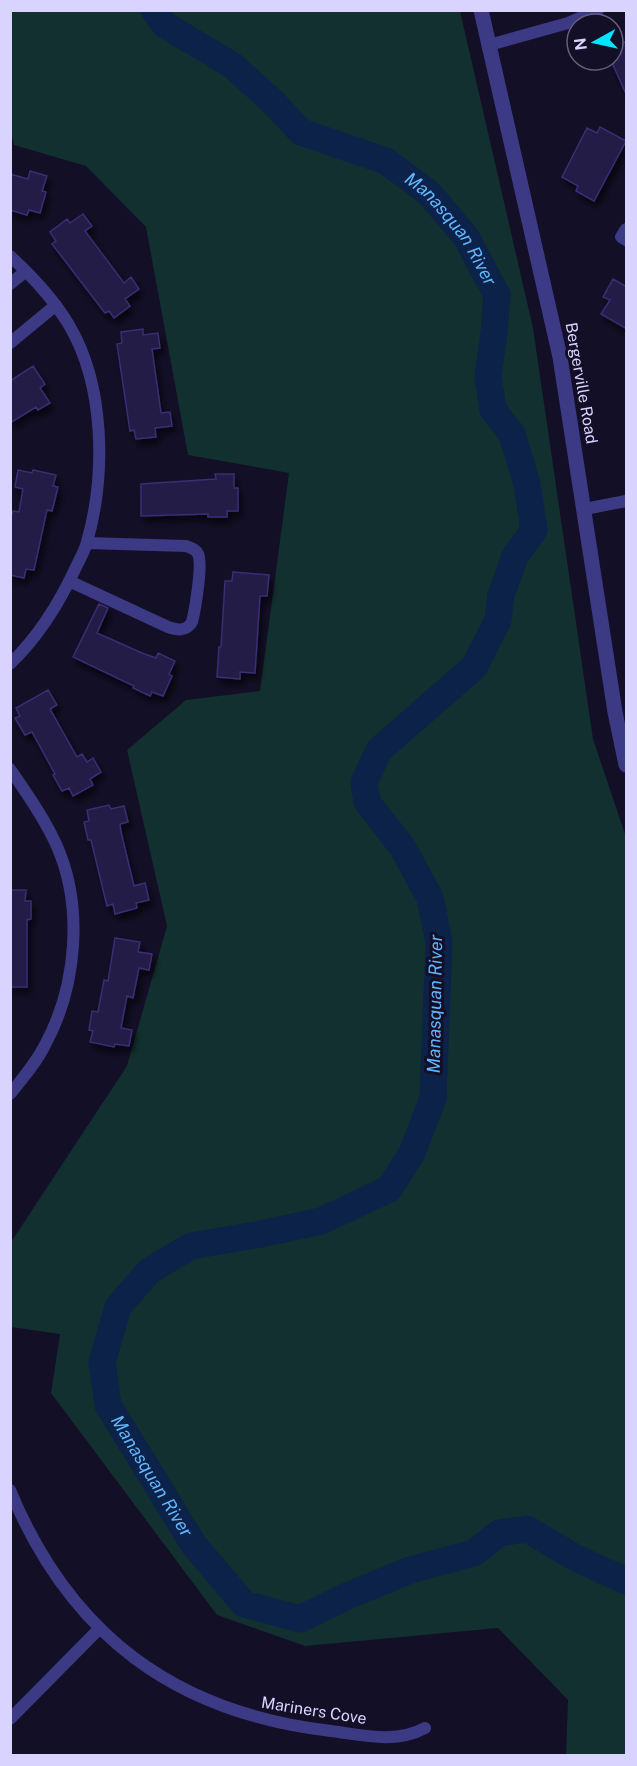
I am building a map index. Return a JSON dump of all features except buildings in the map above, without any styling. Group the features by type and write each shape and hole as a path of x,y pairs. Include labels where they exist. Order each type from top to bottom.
{"street":[{"name":"Bergerville Road","path":"481,10 550,303 585,509 615,712 627,765"},
{"path":"489,45 568,23 598,10"},
{"path":"627,229 621,237 627,240"},
{"path":"10,256 45,290 70,326 92,383 98,414 100,450 98,483 87,543 50,615 10,664"},
{"path":"10,284 26,271"},
{"path":"10,343 56,305"},
{"path":"585,509 627,501"},
{"path":"69,581 168,627 181,630 192,622 200,568 199,554 196,550 186,546 87,543"},
{"path":"10,769 42,817 57,846 71,898 73,927 72,956 67,987 58,1016 30,1070 10,1094"},
{"name":"Mariners Cove","path":"10,1490 40,1552 58,1580 99,1629 146,1666 180,1687 223,1707 253,1717 306,1728 385,1737 403,1736 425,1728"},
{"path":"10,1719 99,1629"}],"green space":[{"path":"11,10 460,11 533,328 593,739 626,837 626,1755 566,1755 568,1700 498,1628 305,1646 217,1615 51,1393 60,1334 11,1327 11,1242 127,1066 167,926 127,750 186,700 260,691 289,473 188,455 146,227 86,166 14,145 10,128"}],"waterway":[{"name":"Manasquan River","path":"154,10 165,25 232,65 272,101 301,132 386,161 429,193 466,237 497,295 488,376 493,410 512,434 527,484 534,530 515,556 501,595 498,620 474,667 379,750 364,782 367,802 403,848 430,898 439,942 433,1098 412,1153 389,1189 321,1221 191,1246 149,1271 118,1307 102,1362 108,1405 194,1545 244,1604 300,1619 347,1596 410,1570 474,1553 499,1533 527,1529 574,1557 626,1581"}]}
